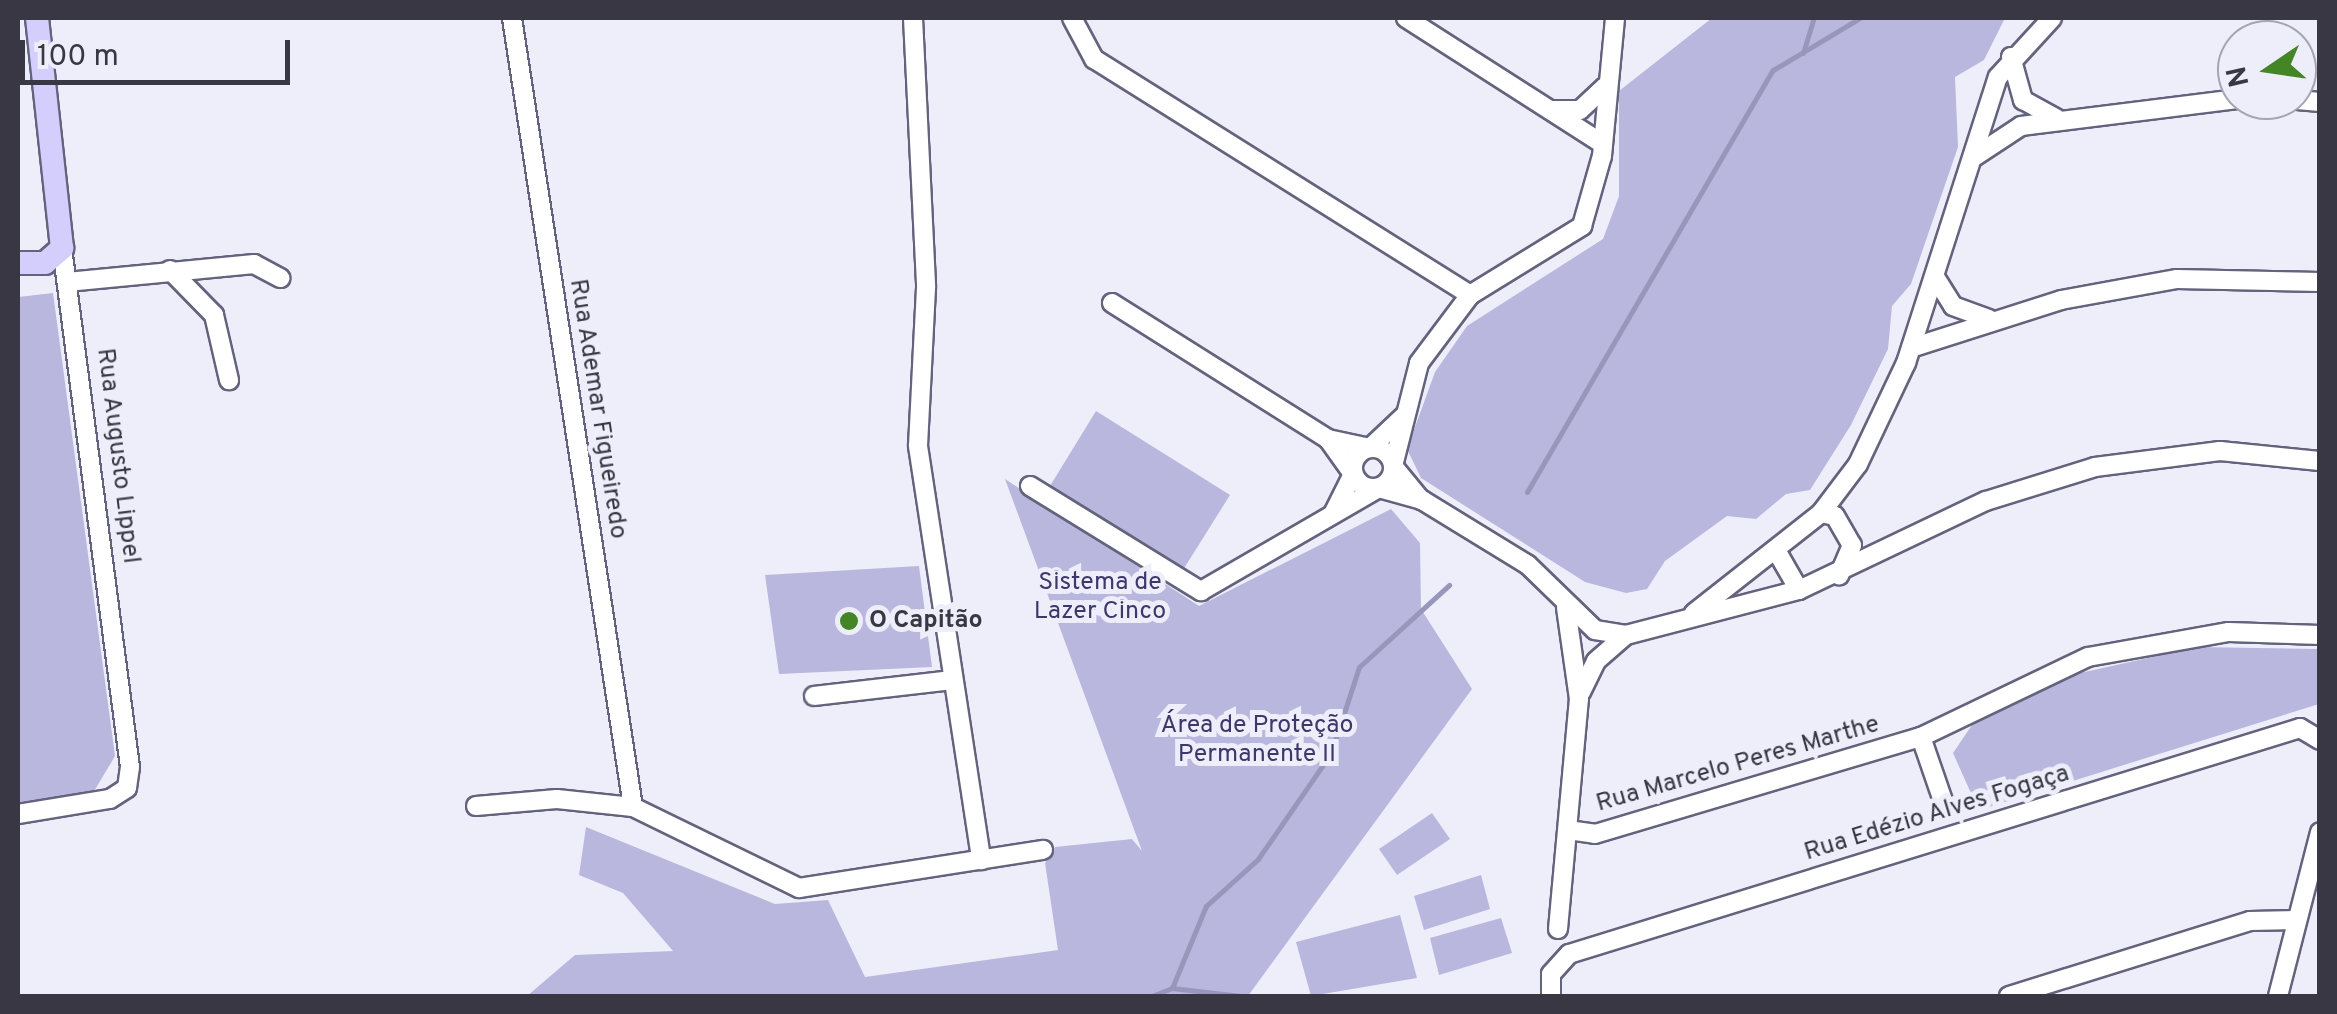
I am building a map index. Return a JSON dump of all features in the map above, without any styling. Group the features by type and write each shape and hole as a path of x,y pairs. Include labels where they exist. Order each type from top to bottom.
{"main road":[{"name":"Rua Augusto Lippel","path":"37,18 62,248"},
{"path":"18,263 45,263 62,248"}],"street":[{"name":"Rua Ademar Figueiredo","path":"512,18 634,808"},
{"path":"913,18 926,288 918,446 981,860"},
{"path":"1072,18 1094,59 1470,295"},
{"path":"1406,18 1603,144"},
{"path":"1030,486 1201,591 1378,488 1393,466 1420,363 1470,295 1582,226 1603,144 1605,87 1615,18"},
{"path":"1690,616 1821,513 1886,413 2012,57 2052,18"},
{"path":"2012,57 2023,100 2059,119"},
{"path":"1550,110 1580,110 1605,87"},
{"path":"1974,158 2003,133 2059,119 2217,101"},
{"name":"Rua Augusto Lippel","path":"18,814 110,799 127,788 130,767 62,248"},
{"path":"67,282 254,264 280,278"},
{"path":"170,270 214,315 230,380"},
{"path":"1935,277 1953,306 1990,320"},
{"path":"1911,348 1990,320 2177,279 2320,282"},
{"path":"1112,303 1328,439 1370,448 1393,466 1422,500"},
{"path":"1333,514 1353,474 1357,456 1404,416"},
{"path":"1328,439 1353,474 1378,488 1422,500 1528,565 1595,630"},
{"path":"1580,699 1596,661 1626,635 1800,590 1839,575 1986,502 2096,467 2220,451 2320,461"},
{"path":"1821,513 1842,523 1852,545 1839,575"},
{"path":"1776,550 1800,590"},
{"path":"1558,929 1580,699 1576,642 1562,598"},
{"path":"1576,642 1581,631 1626,635"},
{"name":"Rua Marcelo Peres Marthe","path":"1568,830 1595,834 1921,737 2088,657 2230,632 2320,635"},
{"path":"814,696 952,680"},
{"name":"Rua Edézio Alves Fogaça","path":"1550,996 1552,974 1569,954 2300,728 2319,740"},
{"path":"1921,737 1943,801"},
{"path":"476,806 557,799 634,808 799,888 1043,850"},
{"path":"2278,996 2320,832"},
{"path":"2009,996 2250,921 2297,920"}],"green space":[{"path":"1712,18 2005,18 1984,60 1955,77 1958,147 1911,284 1892,306 1888,349 1851,425 1810,490 1786,494 1756,519 1727,516 1665,561 1647,589 1626,593 1585,582 1421,478 1407,449 1435,372 1467,326 1603,239 1619,196 1619,91"},
{"path":"53,293 115,756 93,793 18,804 18,297"},
{"path":"1096,411 1230,495 1183,570 1050,486"},
{"name":"Área de Proteção Permanente II","path":"1005,479 1199,606 1391,509 1420,543 1421,609 1472,689 1248,996 527,996 575,955 673,951 623,893 579,875 586,827 775,904 828,900 865,977 1058,950 1045,863 1055,847 1132,839 1142,851"},
{"name":"O Capitão","path":"919,566 932,667 779,674 765,575"},
{"path":"2198,647 2319,649 2319,704 1967,814 1970,791 1953,753 1972,725 2080,673"},
{"path":"1432,813 1450,839 1397,875 1379,849"},
{"path":"1481,875 1490,909 1424,930 1414,896"},
{"path":"1400,915 1417,978 1311,996 1296,942"},
{"path":"1501,918 1512,953 1439,975 1430,938"}],"waterway":[{"path":"1803,53 1814,18"},
{"path":"1527,492 1773,70 1860,18"},
{"path":"1152,996 1172,988 1206,906 1258,859 1331,753 1359,667 1449,585"},
{"path":"1172,988 1241,996"}],"place":[{"name":"O Capitão","path":"849,621"}],"park label":[{"name":"Sistema de Lazer Cinco","path":"1100,598"}]}
